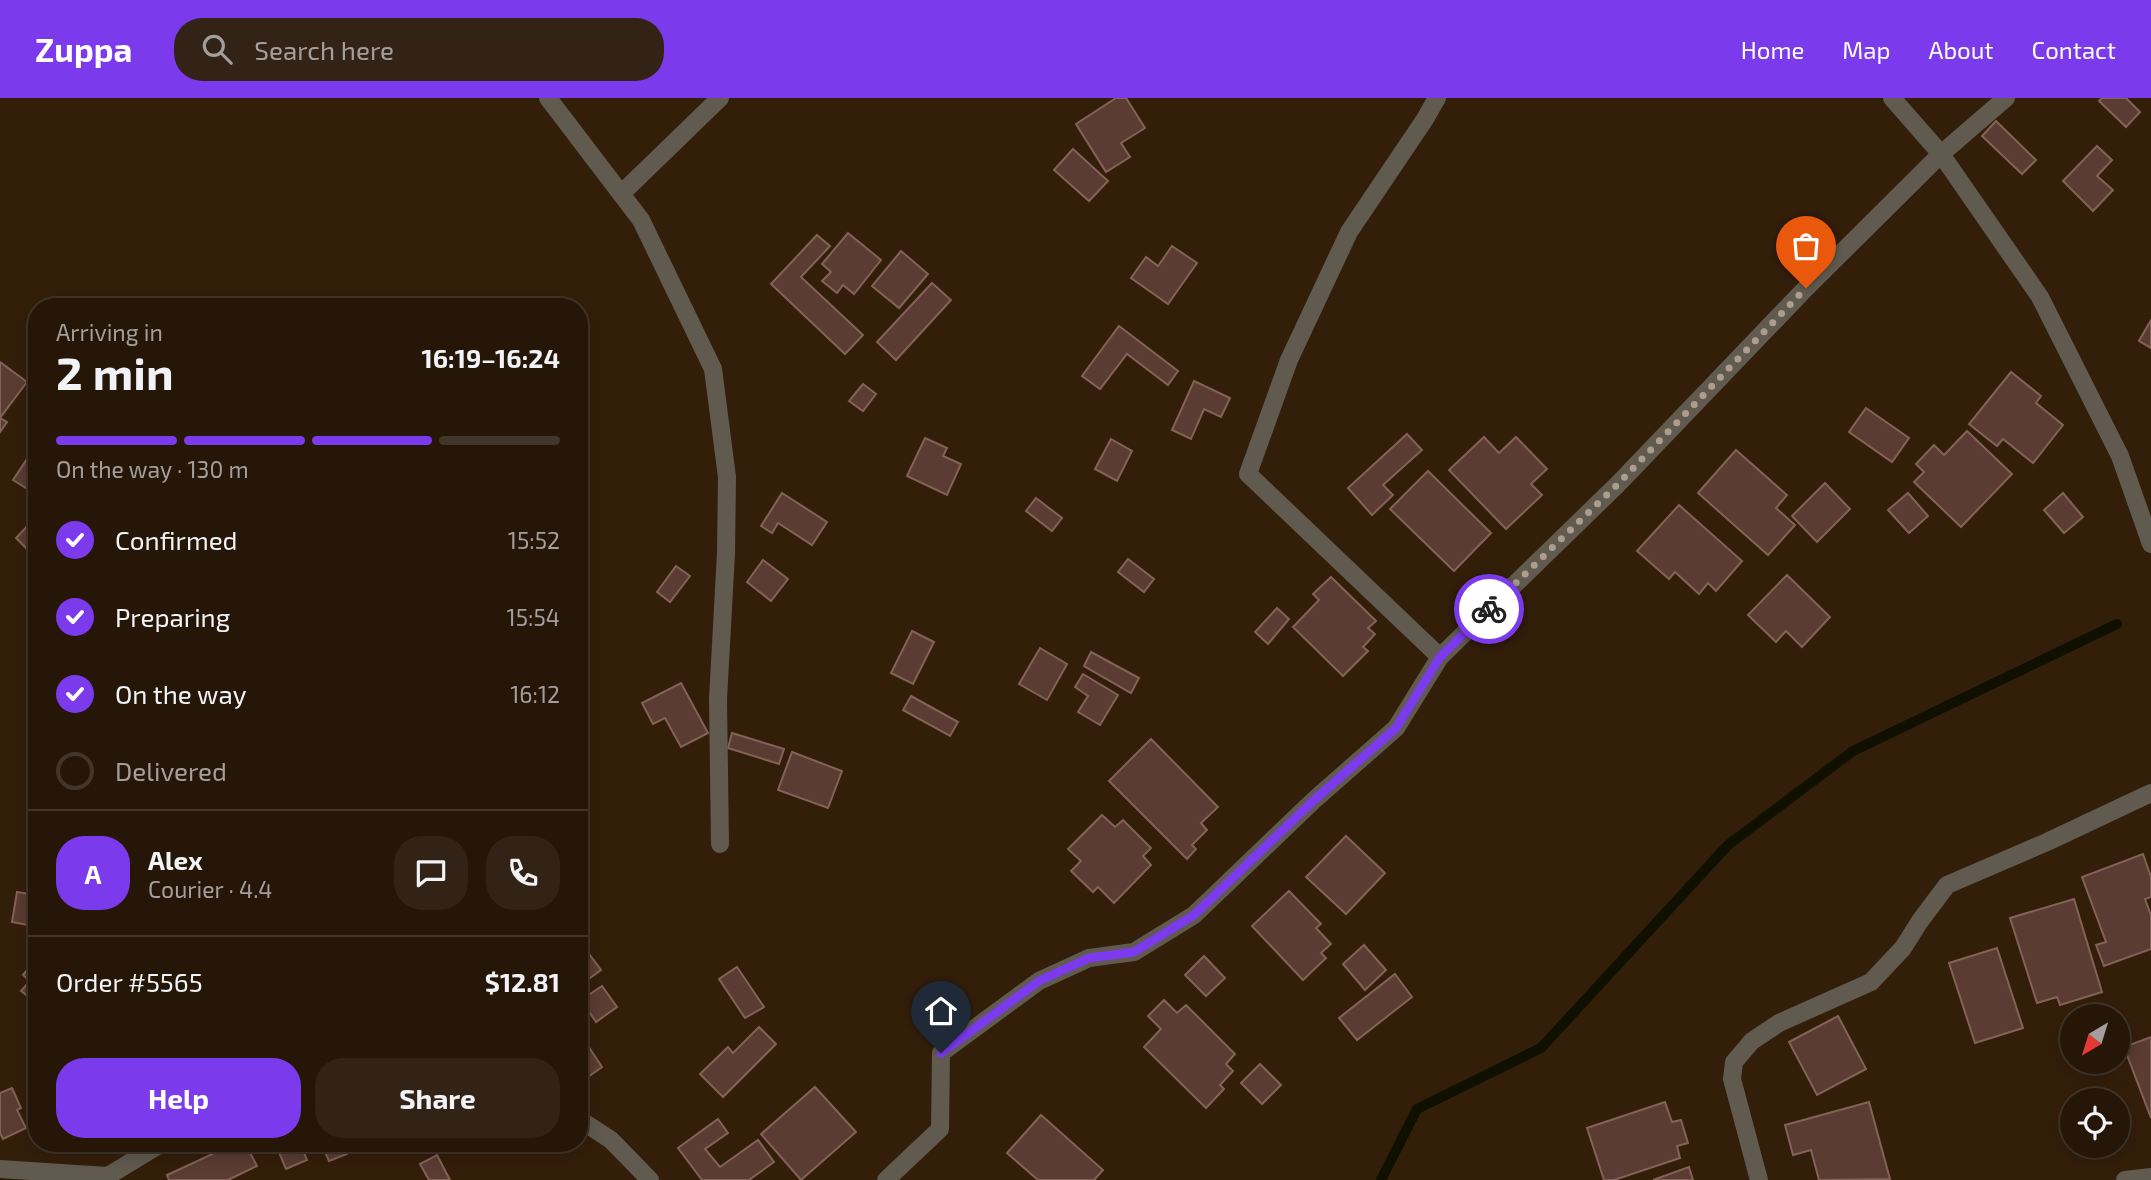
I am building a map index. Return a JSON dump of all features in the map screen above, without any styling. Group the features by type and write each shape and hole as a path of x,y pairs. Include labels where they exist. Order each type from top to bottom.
{"street":[{"path":"548,98 641,220 713,369 727,477 719,699 720,844"},
{"path":"621,194 720,98"},
{"path":"1437,98 1349,232 1289,359 1248,474 1440,657"},
{"path":"1892,98 1941,154 2040,297 2120,456 2151,544"},
{"path":"886,1180 940,1129 941,1053 1039,981 1089,958 1134,952 1194,915 1313,801 1396,728 1440,657 1618,484 1806,288 1941,154 2006,98"},
{"path":"1759,1180 1732,1079 1734,1062 1752,1041 1779,1023 1871,982 1903,948 1947,886 2151,793"},
{"path":"588,1125 611,1140 650,1180"},
{"path":"0,1169 108,1176 147,1152"},
{"path":"2125,1180 2151,1177"}],"building":[{"path":"1116,98 1126,98 1145,128 1121,143 1130,157 1106,172 1076,124"},
{"path":"2102,98 2126,98 2140,112 2126,127 2099,101"},
{"path":"1996,121 2036,160 2022,174 1982,136"},
{"path":"2097,146 2112,160 2097,176 2113,190 2093,211 2063,181"},
{"path":"1073,149 1108,181 1089,201 1054,170"},
{"path":"848,233 881,260 854,294 843,285 837,293 822,281 831,272 822,264"},
{"path":"817,235 830,246 801,277 863,335 845,354 771,284"},
{"path":"1172,246 1197,263 1168,304 1131,278 1146,257 1158,266"},
{"path":"901,251 928,274 899,308 872,286"},
{"path":"932,283 951,300 896,360 877,342"},
{"path":"2151,320 2151,348 2139,341"},
{"path":"1119,326 1178,371 1168,385 1127,354 1100,389 1082,376"},
{"path":"0,362 27,382 0,418"},
{"path":"2011,372 2041,396 2036,403 2063,425 2033,463 2003,439 1997,446 1969,424"},
{"path":"1194,381 1230,398 1221,417 1204,409 1191,439 1172,430"},
{"path":"863,384 876,394 863,411 849,401"},
{"path":"1866,408 1909,438 1892,462 1849,432"},
{"path":"0,418 7,422 0,432"},
{"path":"1967,431 2012,474 1961,527 1914,482 1924,472 1916,464 1934,445 1944,455"},
{"path":"1407,434 1422,450 1383,485 1393,495 1372,515 1348,488"},
{"path":"1484,437 1499,453 1516,437 1547,469 1531,484 1542,495 1506,529 1449,470"},
{"path":"925,438 947,448 943,456 961,464 947,495 907,476"},
{"path":"1111,439 1132,451 1117,481 1095,469"},
{"path":"1736,450 1787,495 1776,508 1795,525 1768,555 1698,493"},
{"path":"28,458 28,489 13,480"},
{"path":"1428,471 1491,533 1454,571 1390,509"},
{"path":"1825,483 1850,509 1817,542 1792,516"},
{"path":"782,493 827,522 812,545 778,523 772,533 761,526"},
{"path":"1908,493 1928,516 1909,533 1888,510"},
{"path":"2063,493 2083,517 2064,533 2044,510"},
{"path":"1036,498 1062,518 1052,531 1026,511"},
{"path":"1679,505 1742,561 1716,591 1708,583 1699,594 1675,572 1669,579 1637,551"},
{"path":"28,525 28,550 16,538"},
{"path":"1128,559 1154,579 1144,592 1118,572"},
{"path":"763,560 788,579 771,601 747,582"},
{"path":"676,566 690,576 670,602 657,592"},
{"path":"1787,575 1830,617 1802,647 1786,631 1776,642 1748,615"},
{"path":"1331,577 1376,621 1368,628 1375,634 1363,647 1368,651 1343,676 1293,627 1319,600 1313,594"},
{"path":"1277,608 1289,619 1268,644 1255,632"},
{"path":"912,631 934,642 913,684 891,673"},
{"path":"1040,648 1067,664 1047,700 1019,684"},
{"path":"1091,652 1139,678 1131,693 1084,666"},
{"path":"1083,674 1118,695 1100,725 1078,712 1088,696 1075,687"},
{"path":"681,683 708,733 681,747 665,718 653,724 642,703"},
{"path":"911,696 958,722 950,736 903,710"},
{"path":"732,733 784,749 779,764 728,748"},
{"path":"1151,739 1218,807 1201,823 1207,830 1192,845 1196,849 1187,859 1109,781"},
{"path":"792,752 842,771 828,808 778,790"},
{"path":"1102,815 1115,827 1123,820 1151,848 1143,856 1151,865 1114,903 1098,887 1093,892 1071,871 1081,861 1068,849"},
{"path":"1346,836 1385,873 1346,914 1306,877"},
{"path":"2143,854 2151,877 2151,897 2145,899 2151,915 2151,949 2104,966 2096,945 2106,942 2082,877"},
{"path":"1289,891 1321,924 1316,928 1331,944 1321,953 1326,958 1303,980 1252,926"},
{"path":"17,892 28,894 28,925 12,922"},
{"path":"2074,899 2102,992 2060,1005 2057,997 2037,1003 2010,918"},
{"path":"1364,945 1386,970 1365,990 1343,964"},
{"path":"1997,948 2023,1028 1975,1043 1949,963"},
{"path":"588,952 601,970 588,979"},
{"path":"1204,956 1225,978 1206,996 1185,975"},
{"path":"737,967 764,1007 745,1018 719,979"},
{"path":"1395,974 1412,997 1357,1040 1339,1018"},
{"path":"28,983 28,997 21,991"},
{"path":"602,986 617,1007 596,1022 588,1010 588,995"},
{"path":"1164,1000 1177,1013 1186,1005 1235,1054 1226,1064 1233,1071 1220,1085 1224,1089 1206,1108 1144,1047 1161,1029 1148,1016"},
{"path":"1838,1016 1866,1069 1817,1095 1789,1042"},
{"path":"759,1027 776,1044 723,1097 700,1074 728,1047 733,1053"},
{"path":"2151,1037 2151,1118 2130,1063 2130,1045"},
{"path":"588,1046 602,1067 588,1077"},
{"path":"1260,1064 1281,1085 1262,1104 1241,1083"},
{"path":"815,1087 856,1132 801,1180 761,1134"},
{"path":"12,1088 21,1108 17,1110 26,1128 3,1139 0,1133 0,1093"},
{"path":"1665,1102 1672,1122 1681,1120 1688,1143 1677,1146 1680,1158 1614,1180 1604,1180 1587,1128"},
{"path":"1869,1102 1890,1179 1819,1180 1811,1150 1793,1155 1785,1125"},
{"path":"1041,1115 1103,1170 1094,1180 1038,1180 1007,1153"},
{"path":"718,1119 728,1133 705,1149 720,1167 758,1140 774,1162 749,1180 702,1180 678,1148"},
{"path":"217,1152 250,1152 257,1166 228,1180 169,1180 167,1175"},
{"path":"279,1152 304,1152 307,1160 286,1169"},
{"path":"325,1152 346,1152 347,1154 329,1161"},
{"path":"437,1155 450,1180 429,1180 420,1164"},
{"path":"1689,1167 1693,1180 1653,1180"}],"waterway":[{"path":"1381,1180 1417,1109 1541,1048 1728,845 1853,751 2117,624"}],"way so far":[{"path":"1489,609 1618,484 1806,288"}],"route":[{"path":"941,1053 1039,981 1089,958 1134,952 1194,915 1313,801 1396,728 1440,657 1489,609"}]}
